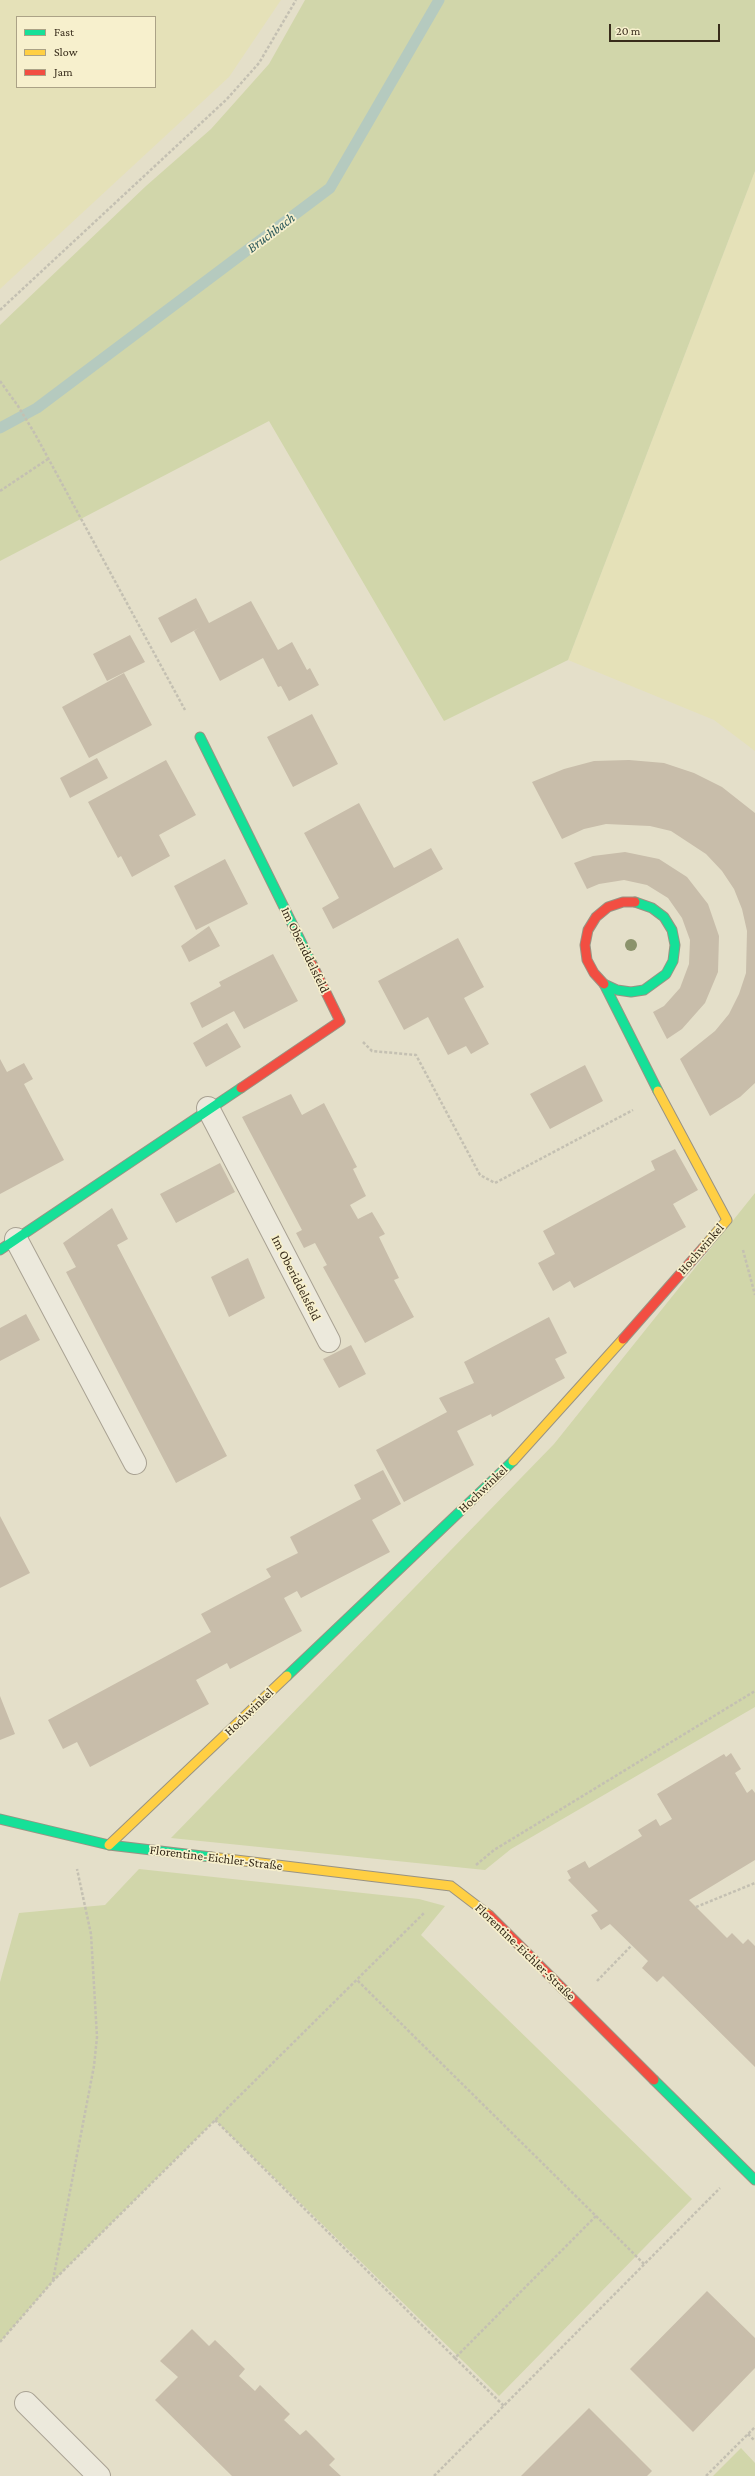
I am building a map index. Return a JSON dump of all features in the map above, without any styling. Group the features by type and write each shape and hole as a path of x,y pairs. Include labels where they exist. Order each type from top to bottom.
{"street":[{"name":"Im Oberiddelsfeld","path":"200,737 340,1021"},
{"name":"Hochwinkel","path":"109,1845 524,1450 727,1220 660,1096 604,984 594,974 587,960 585,944 588,930 596,917 608,907 623,902 638,902 652,908 664,917 672,930 675,945 673,961 666,974 656,983 644,990 630,992 617,990 604,984"},
{"path":"135,1464 8,1245 208,1108 340,1021"},
{"name":"Im Oberiddelsfeld","path":"208,1108 329,1341"},
{"path":"0,1819 70,1838 109,1845"},
{"name":"Florentine-Eichler-Straße","path":"109,1845 451,1886 481,1908 755,2180"},
{"path":"26,2403 99,2476"}],"path":[{"path":"0,310 227,99 259,63 296,0"},
{"path":"0,381 18,406 35,434 200,737"},
{"path":"0,490 48,460"},
{"path":"340,1021 372,1050 416,1055 480,1175 495,1183 660,1096"},
{"path":"727,1220 741,1243 755,1295"},
{"path":"0,2342 53,2281 451,1886 494,1850 755,1691"},
{"path":"53,2281 94,2066 97,2037 92,1934 70,1838"},
{"path":"696,1907 755,1883"},
{"path":"576,2003 632,1945"},
{"path":"357,1980 644,2264"},
{"path":"215,2120 504,2406"},
{"path":"434,2476 742,2166"},
{"path":"455,2358 596,2216"},
{"path":"706,2476 755,2427"},
{"path":"748,2434 755,2441"}],"shaded area":[{"path":"0,0 281,0 229,77 0,289"},
{"path":"755,171 755,751 714,720 568,660"}],"green space":[{"path":"305,0 755,0 755,171 568,660 444,721 269,421 0,561 0,325 146,186 211,129 269,64"},
{"path":"755,1193 755,1707 511,1849 485,1870 171,1838 554,1444"},
{"path":"139,1869 419,1899 445,1906 421,1935 692,2199 499,2396 215,2120 53,2281 0,2342 0,1982 19,1913 105,1905"},
{"path":"741,2448 755,2463 755,2476 713,2476"}],"building":[{"path":"196,598 209,623 251,601 278,650 292,642 307,670 310,668 319,685 289,701 281,686 278,687 263,658 220,681 194,631 199,628 171,643 158,618"},
{"path":"130,635 145,662 107,681 93,654"},
{"path":"124,673 152,725 89,758 62,707"},
{"path":"312,714 338,764 293,787 267,737"},
{"path":"97,758 108,778 70,798 60,778"},
{"path":"166,760 196,815 159,835 170,856 132,877 121,856 118,858 88,802"},
{"path":"629,760 664,763 694,773 722,787 755,813 755,1083 740,1097 710,1116 680,1059 715,1031 729,1014 739,994 746,973 747,931 742,909 734,889 722,871 706,854 671,831 650,826 606,824 584,829 562,839 532,782 564,769 594,761"},
{"path":"359,803 394,868 431,848 443,869 333,929 322,908 339,898 304,833"},
{"path":"625,852 659,859 687,877 708,904 719,936 718,972 705,1003 682,1029 667,1039 653,1012 664,1006 680,988 689,964 690,940 682,918 668,898 647,885 624,880 599,884 587,889 574,863 593,856"},
{"path":"225,859 248,904 196,930 174,886"},
{"path":"209,926 220,946 189,962 181,946"},
{"path":"458,938 484,987 464,998 489,1044 471,1054 466,1046 448,1055 428,1017 404,1030 378,981"},
{"path":"273,954 298,1001 244,1029 234,1011 202,1028 190,1003 221,986 219,982"},
{"path":"227,1023 241,1047 206,1067 193,1043"},
{"path":"0,1059 7,1072 24,1063 33,1079 24,1084 64,1160 0,1194"},
{"path":"585,1065 603,1101 550,1129 530,1094"},
{"path":"291,1094 302,1115 324,1103 357,1167 353,1169 366,1196 350,1205 358,1219 372,1212 385,1234 379,1237 399,1278 394,1280 414,1317 365,1343 323,1267 327,1265 315,1243 304,1248 296,1233 302,1230 242,1117"},
{"path":"675,1149 698,1190 673,1204 686,1227 574,1288 570,1281 553,1291 538,1263 555,1254 543,1231 655,1170 651,1161"},
{"path":"220,1163 235,1192 176,1223 160,1194"},
{"path":"112,1208 128,1239 117,1245 227,1456 176,1483 66,1272 76,1267 63,1243"},
{"path":"248,1258 265,1298 229,1317 211,1277"},
{"path":"26,1314 40,1340 0,1361 0,1328"},
{"path":"549,1317 567,1353 555,1359 565,1378 492,1417 491,1414 457,1431 474,1465 404,1502 376,1450 447,1412 439,1398 474,1383 464,1362"},
{"path":"351,1345 366,1374 339,1388 323,1359"},
{"path":"383,1470 401,1504 372,1520 390,1552 301,1598 297,1591 284,1598 302,1631 230,1669 227,1663 196,1680 209,1704 90,1767 77,1742 63,1749 48,1720 211,1632 201,1614 271,1577 266,1569 298,1553 290,1537 361,1499 354,1485"},
{"path":"0,1516 30,1573 0,1588"},
{"path":"0,1696 15,1734 0,1740"},
{"path":"731,1753 741,1769 735,1773 747,1793 752,1789 755,1793 755,1860 689,1900 727,1938 732,1933 743,1944 748,1939 755,1946 755,2067 663,1976 657,1982 642,1968 648,1961 610,1924 601,1930 591,1915 598,1911 568,1880 571,1878 567,1871 585,1861 589,1868 642,1836 638,1830 656,1819 660,1826 672,1819 657,1794 724,1754 726,1757"},
{"path":"707,2291 755,2338 755,2368 693,2432 630,2369"},
{"path":"192,2329 209,2346 215,2340 245,2369 239,2376 255,2391 260,2385 290,2414 284,2420 300,2435 306,2430 335,2459 329,2465 341,2476 232,2476 155,2400 178,2377 160,2361"},
{"path":"589,2408 652,2471 647,2476 521,2476"}],"waterway":[{"name":"Bruchbach","path":"0,428 37,408 330,188 439,0"}],"traffic: fast":[{"path":"200,737 312,964"},
{"path":"635,902 652,908 664,917 672,930 675,945 673,961 666,974 644,990 631,992 617,990 604,984 658,1091"},
{"path":"0,1250 241,1088"},
{"path":"287,1676 513,1461"},
{"path":"0,1819 109,1845 211,1857"},
{"path":"654,2080 755,2180"}],"traffic: slow":[{"path":"658,1091 727,1220 703,1248"},
{"path":"513,1461 623,1339"},
{"path":"109,1845 287,1676"},
{"path":"211,1857 451,1886 489,1915"}],"traffic: jam":[{"path":"604,984 594,973 587,960 585,945 588,930 596,917 608,907 623,902 635,902"},
{"path":"241,1088 340,1021 312,964"},
{"path":"623,1339 703,1248"},
{"path":"489,1915 654,2080"}]}
